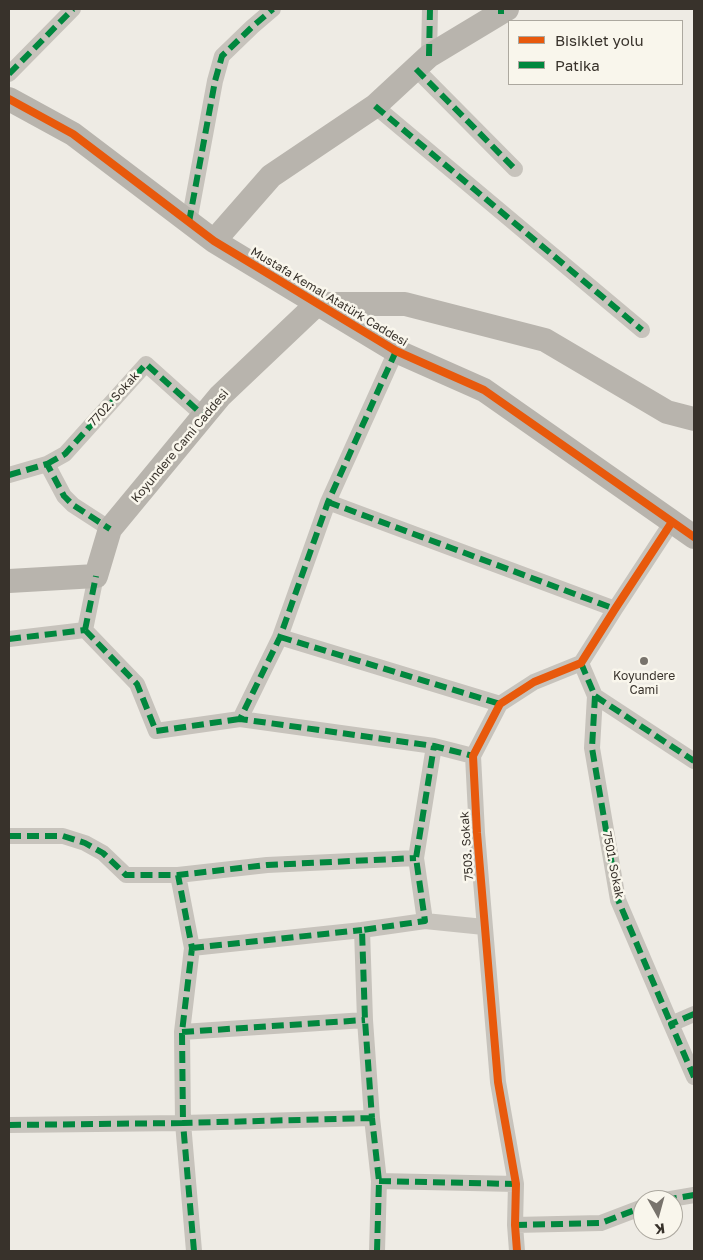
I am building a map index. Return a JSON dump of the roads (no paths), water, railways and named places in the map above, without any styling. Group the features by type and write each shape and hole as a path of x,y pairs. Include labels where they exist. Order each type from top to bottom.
{"street":[{"path":"9,74 73,9"},
{"path":"189,222 215,81 222,56 273,9"},
{"path":"430,9 422,62 515,168"},
{"path":"214,241 271,176 375,106 422,62 503,10"},
{"name":"Mustafa Kemal Atatürk Caddesi","path":"9,99 73,134 214,241 396,351 484,390 694,537"},
{"path":"375,106 642,330"},
{"path":"317,304 405,304 545,340 667,412 694,419"},
{"name":"Koyundere Cami Caddesi","path":"110,529 220,396 317,304"},
{"path":"240,719 280,637 328,502 396,351"},
{"name":"7702. Sokak","path":"47,464 65,454 146,364 204,416"},
{"path":"9,475 47,464 64,496 73,505 110,529 96,576 85,630"},
{"path":"328,502 614,609"},
{"path":"85,630 137,684 156,731 240,719 434,746 472,756 500,704 534,682 581,663 614,609 672,522"},
{"path":"9,580 96,576"},
{"path":"9,639 85,630"},
{"path":"280,637 500,704"},
{"path":"581,663 595,696 694,762"},
{"name":"7501. Sokak","path":"595,696 592,748 618,900 694,1077"},
{"path":"425,921 416,858 434,746"},
{"name":"7503. Sokak","path":"472,756 484,927 498,1082 516,1184 515,1225 517,1251"},
{"path":"9,836 63,836 86,843 103,853 126,875 178,875 267,866 416,858"},
{"path":"178,875 192,948 182,1032 183,1123 194,1251"},
{"path":"192,948 362,930 425,921 484,927"},
{"path":"362,930 365,1020 372,1118 380,1181 377,1251"},
{"path":"671,1024 694,1014"},
{"path":"182,1032 365,1020"},
{"path":"9,1125 372,1118"},
{"path":"380,1181 516,1184"},
{"path":"515,1225 601,1223 633,1211"}],"place":[{"name":"Koyundere Cami","path":"644,661"}]}
